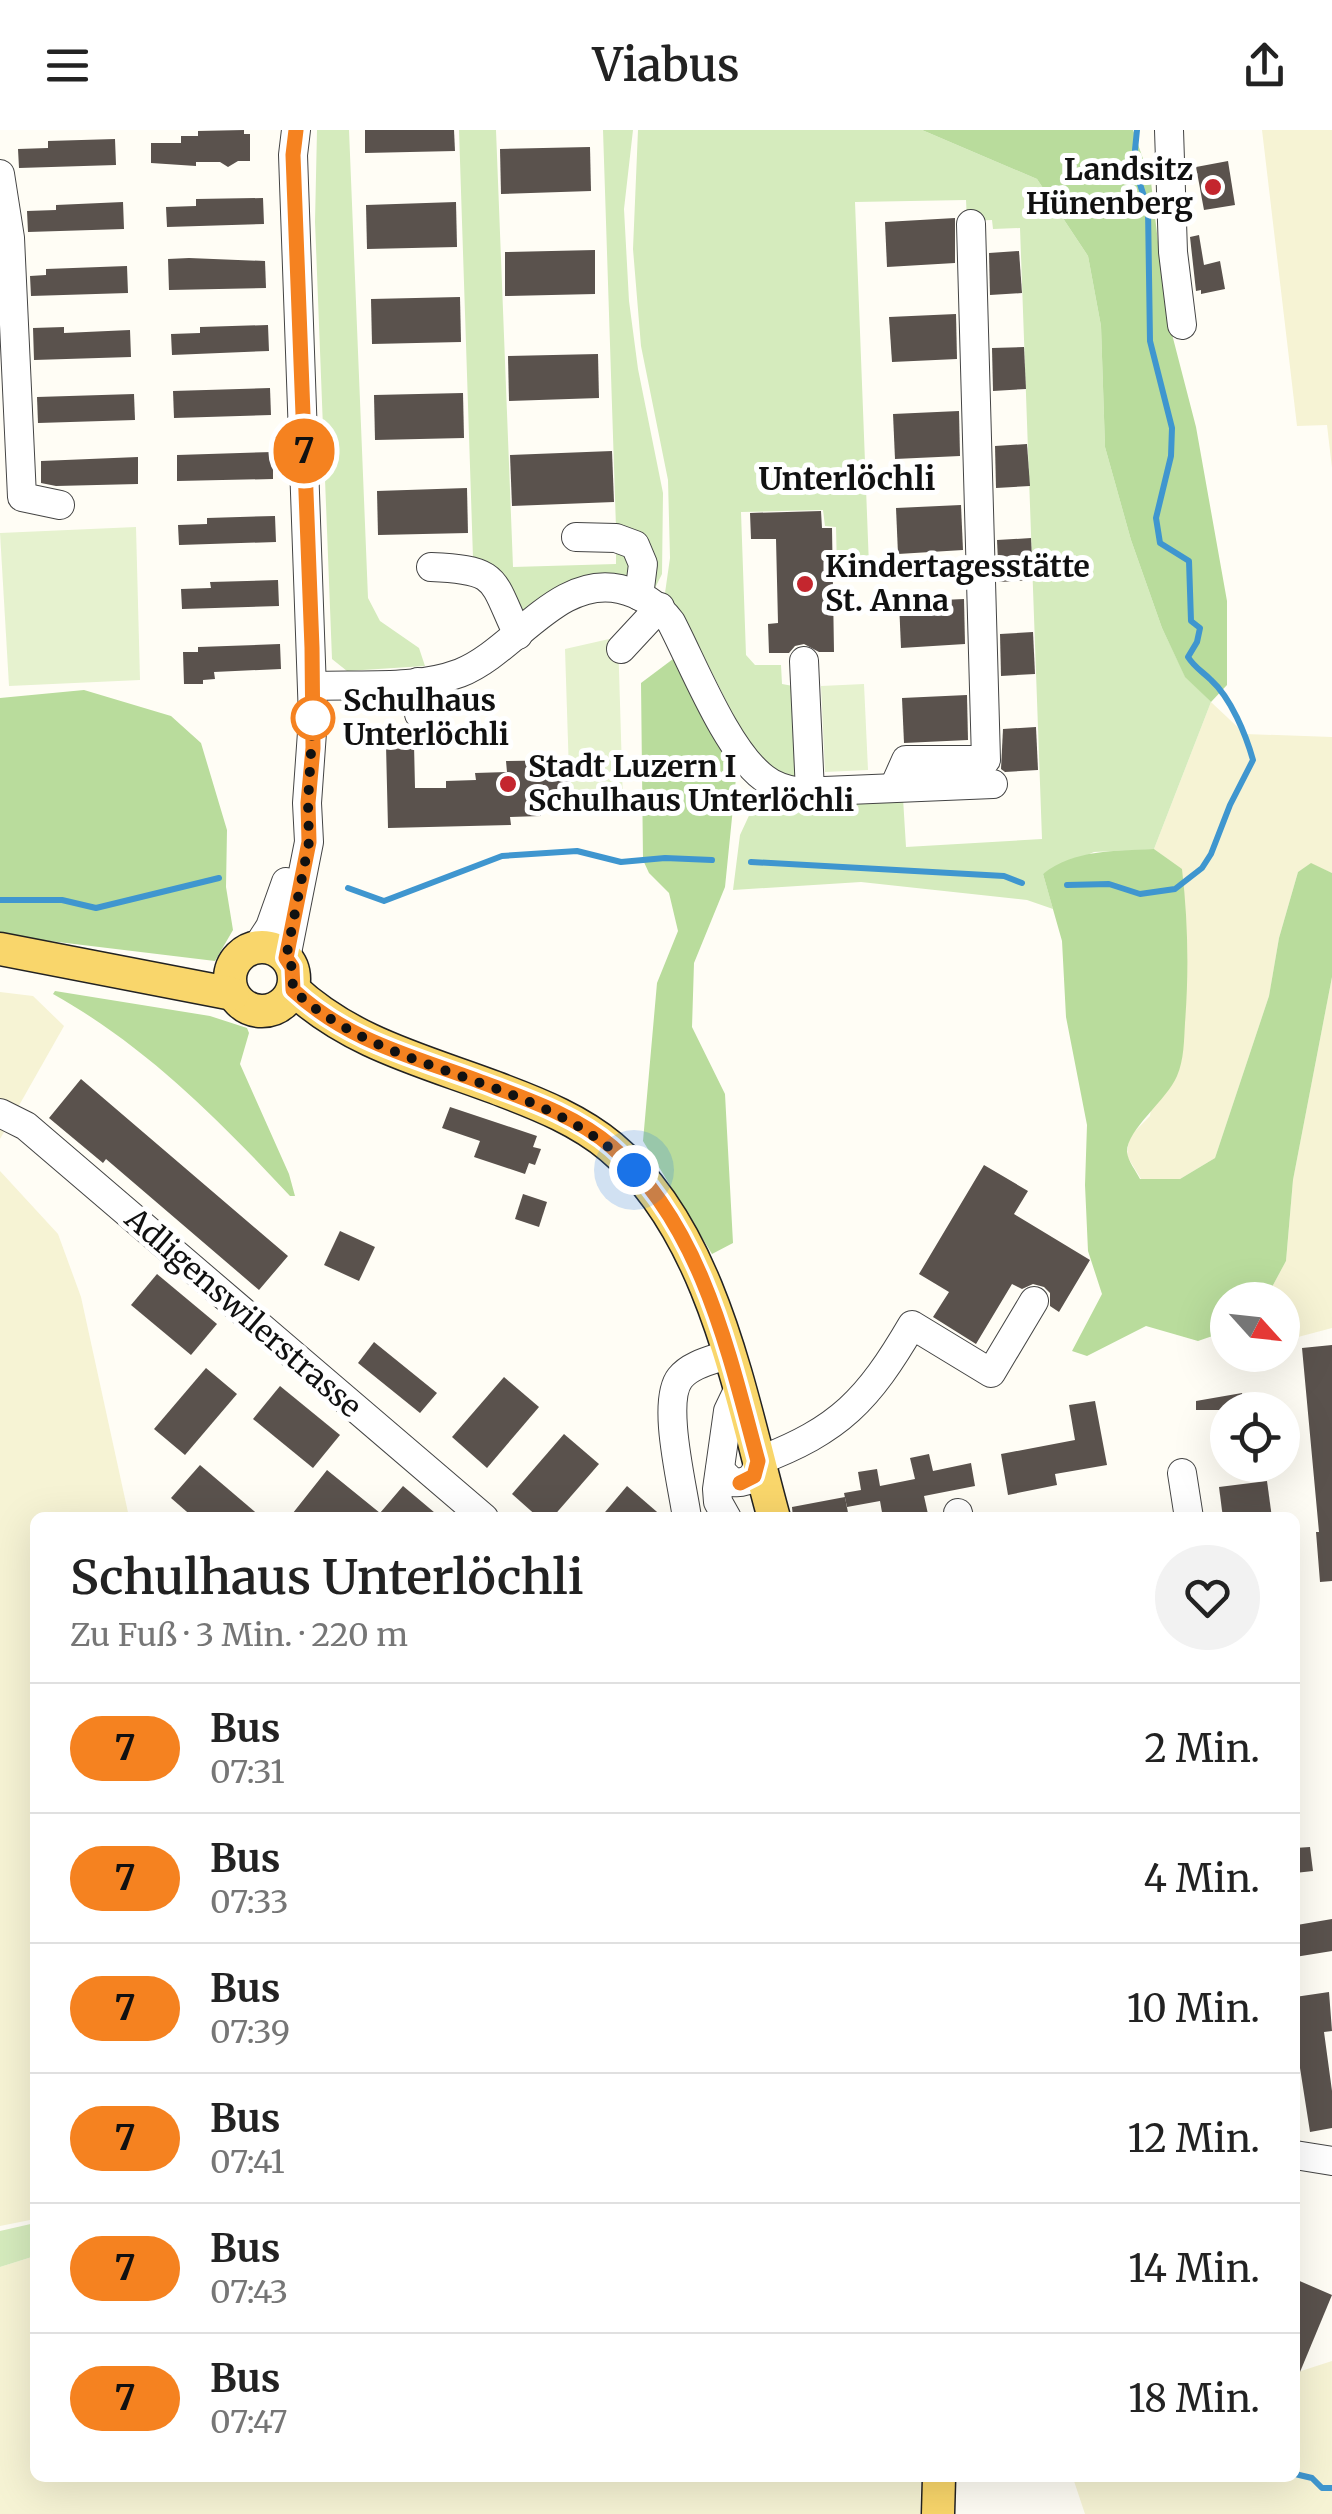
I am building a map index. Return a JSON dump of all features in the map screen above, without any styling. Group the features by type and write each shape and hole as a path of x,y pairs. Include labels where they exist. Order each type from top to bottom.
{"main road":[{"path":"0,948 42,944 232,983 252,1010 264,1012 278,976"},
{"path":"232,983 236,960 278,976 326,1034 362,1039 550,1109 612,1148 658,1198 688,1249 729,1354 772,1512"},
{"path":"938,2514 940,2482"}],"street":[{"path":"278,976 270,927 308,803 313,748 314,686 293,155 296,130"},
{"path":"1169,130 1172,252 1182,325"},
{"path":"0,174 10,238 22,497 60,506"},
{"path":"894,787 906,760 986,760 970,224"},
{"path":"576,537 616,538 635,545 643,564 650,602 622,649"},
{"path":"431,568 464,568 487,575 494,582 518,635"},
{"path":"314,686 436,680 471,668 558,604 590,588 613,588 650,602 672,622 738,750 755,770 778,787 810,792 993,784"},
{"path":"804,660 810,792"},
{"path":"418,682 420,714"},
{"name":"Adligenswilerstrasse","path":"0,1114 26,1126 477,1512"},
{"path":"720,1470 725,1478 740,1483 754,1476 758,1461 796,1447 831,1427 868,1390 912,1326 990,1373 1034,1301"},
{"path":"686,1512 672,1396 679,1379 692,1368 729,1354"},
{"path":"724,1512 717,1490 728,1411 739,1388"},
{"path":"1182,1473 1188,1512"},
{"path":"1300,2156 1332,2161"}],"shaded area":[{"path":"1262,130 1332,130 1332,468 1327,425 1297,426"},
{"path":"1211,702 1245,734 1332,737 1332,873 1311,864 1298,872 1279,938 1269,996 1215,1158 1180,1179 1141,1179 1127,1156 1129,1137 1150,1116 1182,870 1154,849"},
{"path":"1332,977 1332,1328 1300,1336 1300,1282 1275,1282 1286,1261 1293,1180"},
{"path":"0,992 33,996 64,1026 0,1139"},
{"path":"0,1171 58,1234 81,1297 128,1512 30,1512 30,2220 0,2226"},
{"path":"30,2258 30,2482 921,2482 920,2514 0,2514 0,2267"},
{"path":"1332,2361 1332,2514 1085,2514 1074,2482 1300,2482 1300,2371"}],"green space":[{"path":"317,130 349,130 368,598 380,621 419,648 425,666 347,671 332,659 315,222"},
{"path":"459,130 496,130 513,567 616,564 616,548 625,549 635,572 627,577 593,575 520,617 497,569 473,558"},
{"path":"603,130 633,130 624,209 629,301 638,369 663,493 662,574 655,588 641,534 627,527 616,528"},
{"path":"638,130 922,130 1037,179 1088,256 1101,326 1105,447 1131,540 1162,628 1185,676 1211,702 1154,849 1094,852 1043,874 1053,909 1027,900 861,882 733,890 740,835 759,794 774,799 903,798 906,847 1042,839 1020,228 993,229 992,220 967,221 966,200 855,202 869,566 837,570 836,527 825,526 823,510 741,512 746,655 755,665 781,665 782,684 793,686 800,779 780,774 750,748 678,609 665,593 670,558 668,480 641,346 633,249"},
{"path":"922,130 1133,130 1151,182 1166,311 1196,427 1227,601 1227,685 1211,702 1185,677 1162,628 1131,540 1105,447 1101,326 1088,256 1037,179"},
{"path":"136,527 140,680 9,686 0,533"},
{"path":"618,637 623,803 570,803 565,649"},
{"path":"677,656 737,768 725,887 694,963 692,1027 725,1094 733,1243 712,1254 643,1141 657,983 678,931 669,893 649,873 643,860 641,683"},
{"path":"864,684 868,770 825,772 821,686"},
{"path":"84,690 171,716 201,743 227,830 226,887 233,930 215,961 0,935 0,698"},
{"path":"1154,849 1182,869 1186,908 1186,1004 1181,1063 1165,1095 1129,1143 1127,1152 1140,1179 1180,1179 1215,1158 1269,996 1279,938 1298,872 1311,863 1332,873 1332,977 1293,1180 1286,1261 1275,1282 1210,1282 1210,1337 1198,1341 1146,1326 1087,1356 1072,1351 1102,1294 1088,1251 1087,1125 1066,1017 1062,941 1043,874 1068,860 1110,851"},
{"path":"55,991 210,1016 247,1028 240,1064 295,1196 290,1196 236,1139 150,1060 53,994"},
{"path":"30,2224 30,2258 0,2267 0,2231"}],"building":[{"path":"244,130 244,134 250,134 250,161 238,161 228,167 220,162 196,162 196,166 151,163 151,143 181,143 181,136 198,136 198,131"},
{"path":"365,130 454,130 455,151 365,153"},
{"path":"115,139 116,165 19,168 18,149 48,148 48,141"},
{"path":"590,147 591,191 501,194 500,149"},
{"name":"Landsitz Hünenberg","path":"1228,161 1235,205 1204,210 1196,167"},
{"path":"263,198 264,224 167,227 166,207 196,206 196,199"},
{"path":"123,202 124,229 28,232 27,211 56,210 56,205"},
{"path":"456,202 457,247 367,249 366,205"},
{"path":"955,218 955,263 887,267 885,222"},
{"path":"1199,235 1204,265 1220,261 1225,289 1201,294 1201,290 1196,291 1190,237"},
{"path":"595,250 595,294 505,296 505,252"},
{"path":"1019,251 1022,293 990,295 989,253"},
{"path":"168,259 265,261 266,288 169,290"},
{"path":"127,266 128,293 31,296 30,276 46,275 46,269"},
{"path":"460,297 461,342 372,344 371,299"},
{"path":"956,314 957,359 892,362 889,317"},
{"path":"268,325 269,351 172,355 171,334 200,333 200,327"},
{"path":"64,327 64,333 130,330 131,357 34,360 33,328"},
{"path":"1024,347 1026,389 993,391 992,348"},
{"path":"598,354 599,398 509,401 508,356"},
{"path":"270,388 271,415 174,418 173,391"},
{"path":"463,393 464,438 375,440 374,395"},
{"path":"134,394 135,420 38,423 37,397"},
{"path":"959,411 960,456 895,459 893,414"},
{"path":"1027,444 1030,486 996,488 995,446"},
{"path":"612,451 614,502 512,506 510,455"},
{"path":"273,452 273,479 177,481 177,455"},
{"path":"138,457 138,484 41,483 41,461"},
{"path":"467,488 468,533 378,535 377,491"},
{"path":"961,505 963,550 898,554 896,508"},
{"name":"Kindertagesstätte St. Anna","path":"821,511 822,528 832,528 834,652 819,652 804,644 789,653 769,653 768,624 778,623 776,539 751,539 750,513"},
{"path":"275,516 276,542 179,545 178,525 207,524 207,518"},
{"path":"1031,538 1033,580 999,582 997,540"},
{"path":"278,580 279,606 182,609 181,589 211,588 210,582"},
{"path":"964,599 965,644 901,648 899,602"},
{"path":"1033,632 1035,674 1001,676 1000,634"},
{"path":"280,644 281,669 214,672 215,679 203,680 203,684 184,684 183,652 198,652 198,647"},
{"path":"967,695 968,740 904,743 902,698"},
{"path":"1036,727 1038,770 1001,769 1003,729"},
{"name":"Stadt Luzern I Schulhaus Unterlöchli","path":"414,744 415,788 446,788 446,781 476,780 475,773 507,772 506,761 569,760 570,808 541,808 541,816 510,817 511,825 388,828 386,745"},
{"path":"81,1079 288,1256 259,1290 106,1159 103,1163 49,1118"},
{"path":"450,1107 537,1136 533,1147 541,1149 535,1165 529,1163 525,1174 474,1157 480,1141 442,1128"},
{"path":"984,1165 1028,1191 1014,1214 1090,1260 1059,1312 1050,1306 1050,1293 1044,1287 1033,1284 1022,1289 1012,1284 976,1344 933,1317 949,1292 919,1274"},
{"path":"523,1194 547,1202 539,1227 515,1219"},
{"path":"340,1231 375,1247 359,1281 324,1265"},
{"path":"157,1274 217,1324 191,1355 131,1305"},
{"path":"374,1342 437,1393 420,1413 358,1363"},
{"path":"1332,1345 1332,1581 1320,1582 1302,1348"},
{"path":"206,1368 237,1394 185,1455 154,1429"},
{"path":"504,1377 539,1407 487,1468 452,1437"},
{"path":"280,1386 340,1435 313,1468 253,1419"},
{"path":"1210,1399 1210,1410 1196,1410 1196,1401"},
{"path":"1095,1401 1107,1465 1055,1474 1057,1485 1008,1495 1001,1454 1075,1440 1069,1405"},
{"path":"564,1434 599,1464 557,1512 532,1512 512,1494"},
{"path":"929,1454 933,1471 971,1463 975,1486 924,1496 928,1512 882,1512 880,1501 847,1507 844,1493 861,1490 858,1472 877,1469 880,1486 915,1479 910,1458"},
{"path":"200,1465 255,1512 187,1512 171,1498"},
{"path":"327,1470 379,1512 294,1512"},
{"path":"1267,1482 1271,1512 1222,1512 1219,1487"},
{"path":"403,1486 434,1512 381,1512"},
{"path":"627,1486 657,1512 605,1512"},
{"path":"845,1497 848,1512 792,1512 792,1507"},
{"path":"1310,1847 1313,1871 1300,1872 1300,1848"},
{"path":"1332,1919 1332,1951 1300,1956 1300,1924"},
{"path":"1329,1992 1332,2031 1324,2032 1332,2091 1332,2128 1310,2132 1300,2068 1300,1996"},
{"path":"1300,2281 1332,2295 1300,2372"}],"waterway":[{"path":"1067,885 1109,884 1140,894 1175,889 1202,868 1211,854 1253,760 1225,697 1188,657 1200,628 1191,621 1189,561 1160,543 1156,518 1171,456 1172,428 1150,341 1148,209 1138,178 1137,130"},
{"path":"348,888 384,901 502,856 577,851 621,862 665,858 712,860"},
{"path":"751,862 1004,876 1022,883"},
{"path":"0,900 62,900 96,908 219,878"},
{"path":"1300,2475 1312,2478 1322,2488 1332,2488"}],"bus line":[{"name":"7","path":"296,130 293,155 314,686 309,842 286,958 292,967 293,990 362,1039 550,1109 587,1129 634,1170 658,1198 688,1249 729,1354 758,1461 754,1476 740,1483"}],"place":[{"name":"Landsitz Hünenberg","path":"1213,187"},
{"name":"Kindertagesstätte St. Anna","path":"805,584"},
{"name":"Schulhaus Unterlöchli","path":"313,718"},
{"name":"Stadt Luzern I Schulhaus Unterlöchli","path":"508,784"}],"district":[{"name":"Unterlöchli","path":"847,479"}],"route":[{"path":"313,718 309,842 286,958 292,967 293,990 362,1039 550,1109 587,1129 634,1170"}]}
